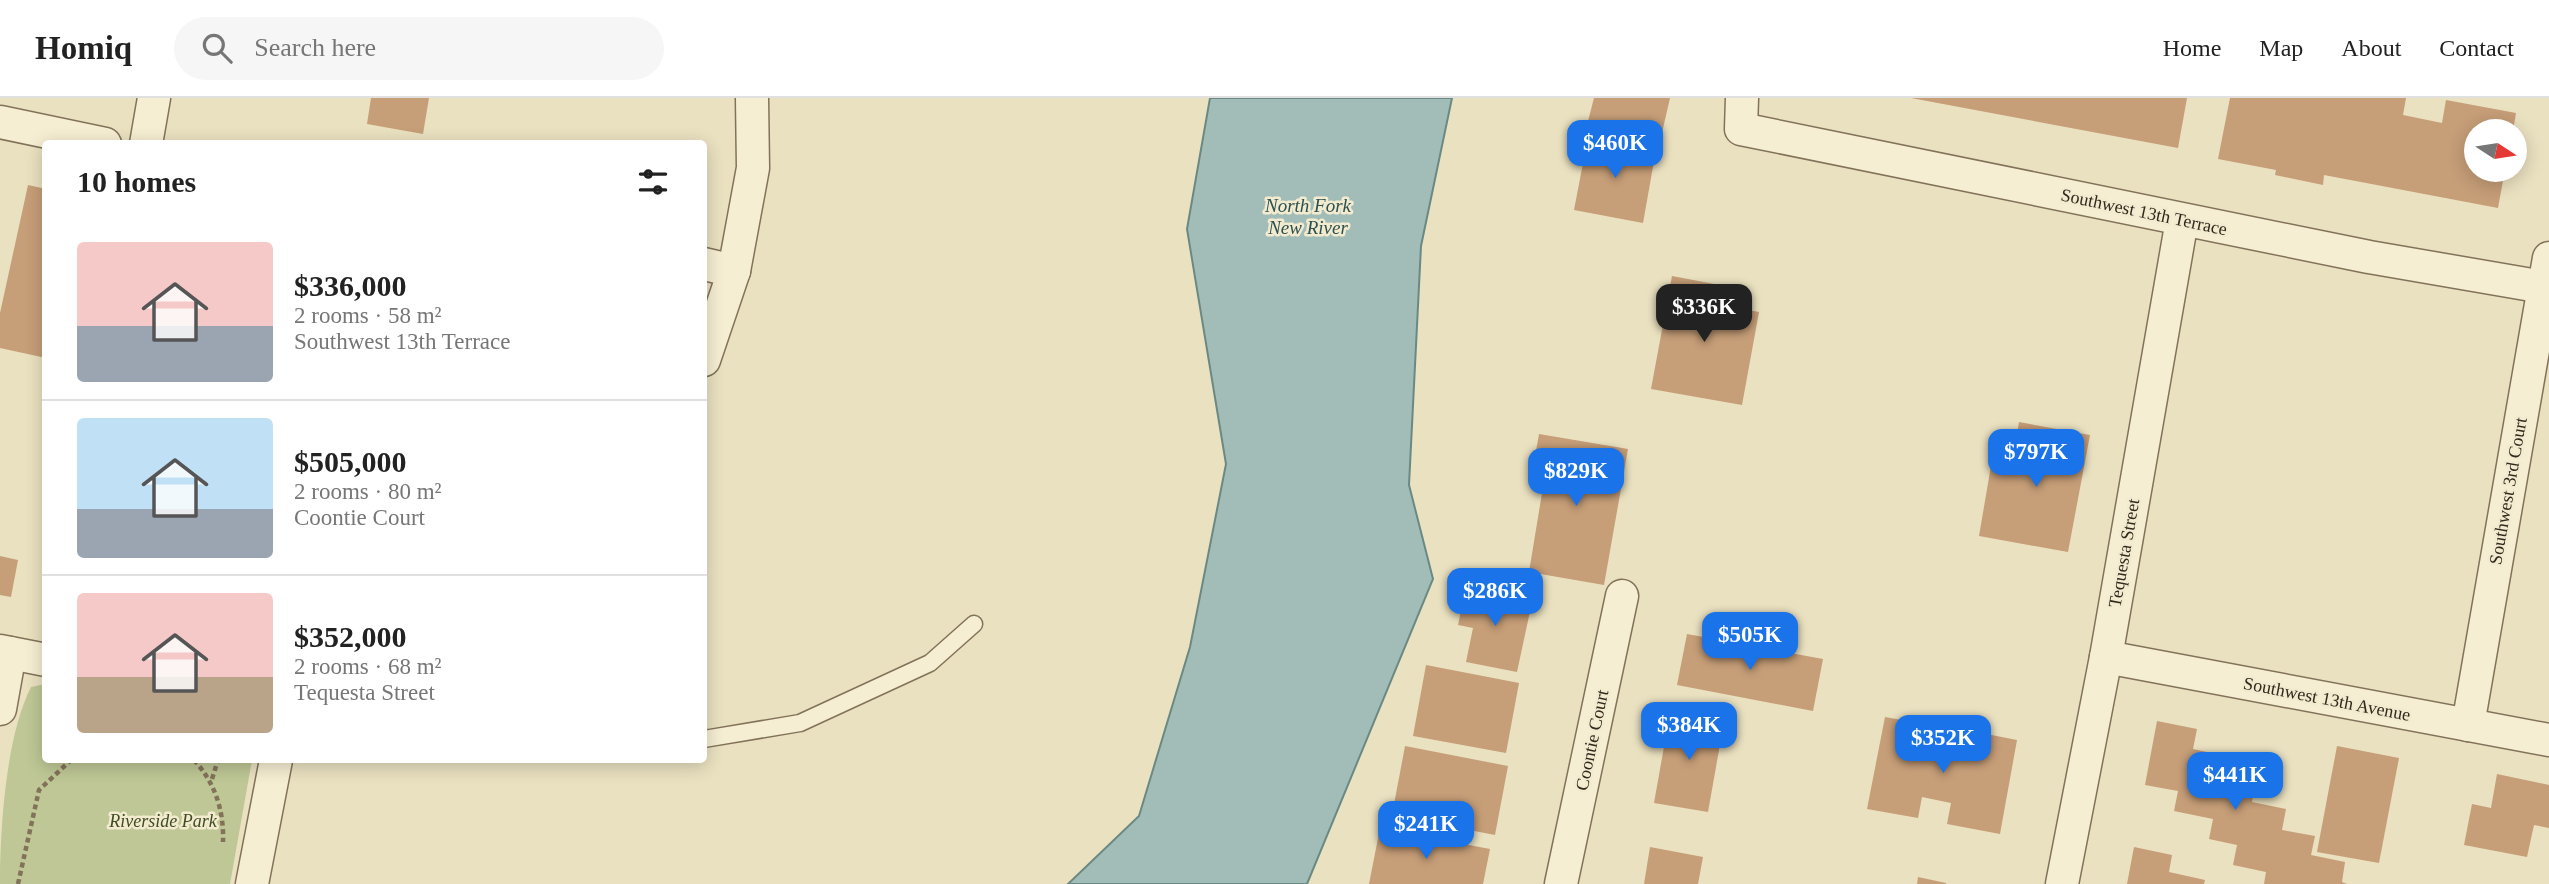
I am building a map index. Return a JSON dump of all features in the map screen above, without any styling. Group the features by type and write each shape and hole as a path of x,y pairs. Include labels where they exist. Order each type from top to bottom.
{"street":[{"path":"146,140 155,98"},
{"path":"707,351 734,271 753,168 752,98"},
{"name":"Southwest 13th Terrace","path":"1742,98 1741,129 2369,257 2547,277"},
{"path":"0,122 86,140"},
{"name":"Tequesta Street","path":"2062,884 2106,657 2182,220"},
{"path":"707,265 734,271"},
{"name":"Southwest 3rd Court","path":"2468,725 2547,277"},
{"name":"Coontie Court","path":"1561,884 1622,596"},
{"path":"0,709 5,652 42,659"},
{"name":"Southwest 13th Avenue","path":"2106,657 2549,740"},
{"path":"252,884 275,763"}],"lane":[{"path":"707,738 800,723 930,663 974,624"}],"path":[{"path":"18,884 39,790 68,763"},
{"path":"197,763 212,779 224,821 223,849"},
{"path":"212,779 217,763"}],"green space":[{"name":"Riverside Park","path":"42,685 42,763 251,763 230,884 0,884 3,810 10,756 22,707 31,687"}],"water":[{"name":"North Fork New River","path":"1210,98 1452,98 1421,246 1409,485 1433,579 1307,884 1068,884 1139,816 1190,647 1226,464 1187,229"}],"building":[{"path":"371,98 429,98 423,134 367,124"},
{"path":"1594,98 1670,98 1661,137 1588,121"},
{"path":"1911,98 2187,98 2178,148"},
{"path":"2230,98 2406,98 2403,115 2442,123 2446,100 2516,113 2515,119 2464,119 2464,182 2503,182 2498,208 2324,175 2323,185 2275,175 2276,170 2218,159"},
{"path":"1588,137 1656,150 1643,223 1574,210"},
{"path":"28,185 42,188 42,357 0,348 0,313"},
{"path":"1672,276 1725,286 1722,305 1759,312 1742,405 1651,389"},
{"path":"2019,422 2090,435 2068,552 1979,536 1992,460 2012,464"},
{"path":"1539,434 1628,449 1604,585 1529,572 1544,481 1531,479"},
{"path":"0,556 18,560 11,597 0,595"},
{"path":"1466,587 1532,602 1517,672 1466,662 1473,628 1458,625"},
{"path":"1687,634 1823,659 1813,711 1677,685"},
{"path":"1426,665 1519,683 1506,753 1413,736"},
{"path":"1670,713 1724,722 1708,812 1654,803"},
{"path":"1885,717 1935,726 1931,746 1957,751 1961,729 2017,740 2000,834 1947,824 1951,803 1922,797 1918,818 1867,809"},
{"path":"2157,721 2197,729 2193,749 2226,756 2222,775 2256,782 2252,802 2286,809 2282,830 2315,836 2311,855 2345,862 2342,882 2347,884 2264,884 2266,872 2233,865 2237,845 2209,839 2213,819 2174,811 2178,791 2145,785"},
{"path":"1405,746 1508,766 1495,835 1392,815"},
{"path":"2337,746 2399,758 2379,863 2317,852"},
{"path":"2497,774 2549,785 2549,828 2534,825 2527,857 2464,845 2472,804 2491,808"},
{"path":"1380,828 1490,849 1483,884 1369,884"},
{"path":"1650,847 1703,857 1698,884 1644,884"},
{"path":"2134,847 2172,855 2169,872 2205,880 2204,884 2127,884"},
{"path":"1918,877 1946,883 1946,884 1917,884"}]}
